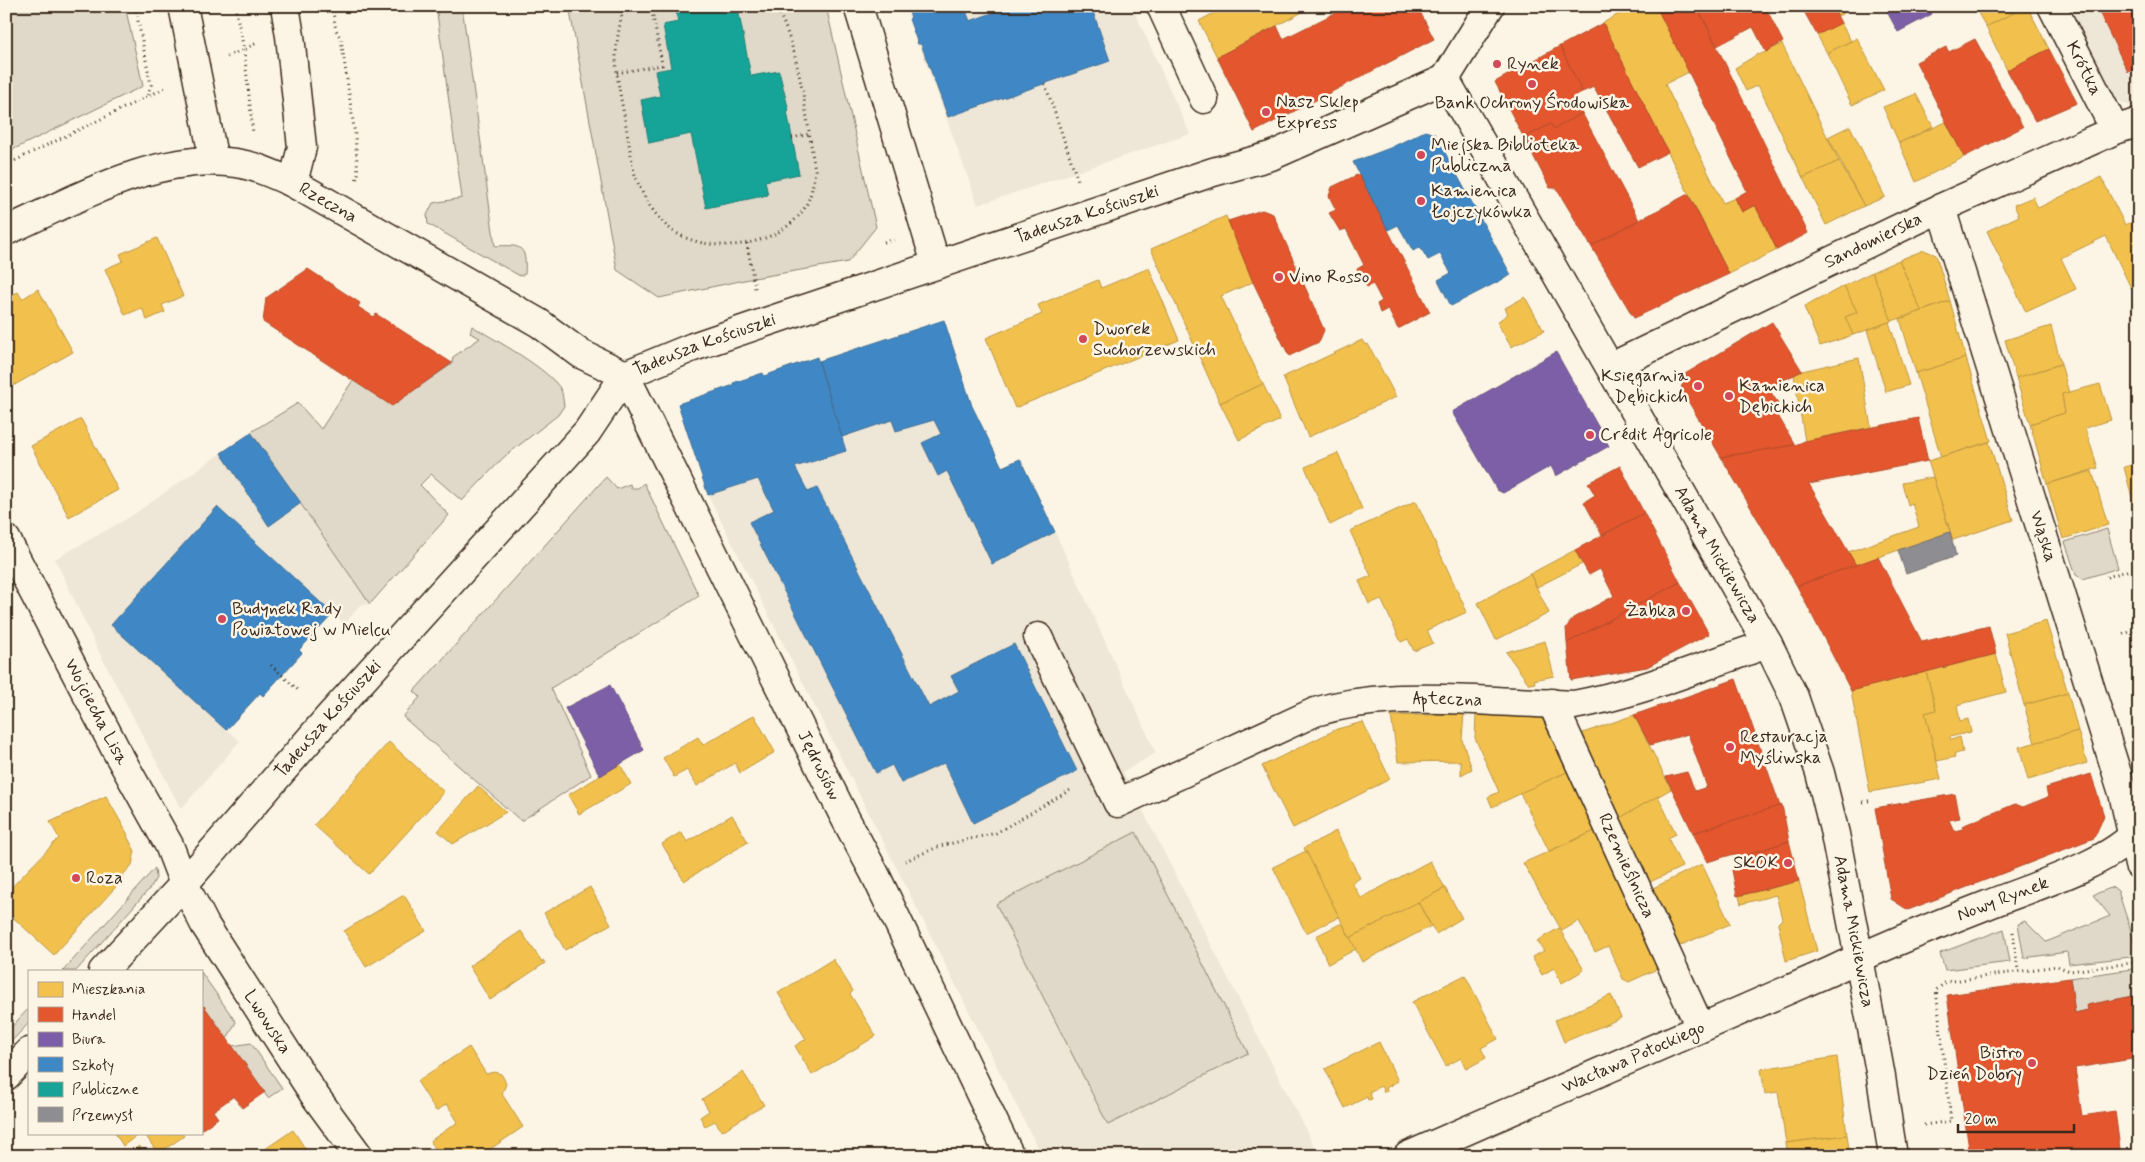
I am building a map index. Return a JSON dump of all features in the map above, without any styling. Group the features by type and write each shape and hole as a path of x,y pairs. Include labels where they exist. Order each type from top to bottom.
{"street":[{"path":"183,6 214,161"},
{"path":"284,6 290,36 302,147 293,183"},
{"path":"858,6 936,264"},
{"path":"1161,6 1204,99"},
{"path":"1444,79 1490,6"},
{"name":"Krótka","path":"2052,6 2127,126"},
{"name":"Tadeusza Kościuszki","path":"105,970 184,884 329,717 587,432 625,376 693,347 936,264 1213,172 1271,156 1444,79"},
{"name":"Adama Mickiewicza","path":"1444,79 1611,367 1768,644 1794,697 1820,772 1835,834 1881,1077 1893,1156"},
{"name":"Sandomierska","path":"1611,367 1941,208 2127,126"},
{"name":"Rzeczna","path":"6,231 84,195 148,170 214,161 237,163 268,172 293,183 539,323 581,354 625,376"},
{"name":"Wąska","path":"1941,208 2136,833 2139,865"},
{"name":"Jędrusiów","path":"625,376 843,814 875,874 1010,1156"},
{"name":"Wojciecha Lisa","path":"6,539 117,752 169,845 184,884"},
{"path":"1038,637 1103,771"},
{"name":"Apteczna","path":"1103,771 1118,803 1315,712 1339,704 1418,698 1574,705 1597,701 1664,681 1768,644"},
{"name":"Rzemieślnicza","path":"1552,703 1700,1027"},
{"name":"Nowy Rynek","path":"1859,958 1893,942 2098,861 2136,833"},
{"name":"Lwowska","path":"184,884 210,933 315,1096 359,1156"},
{"name":"Wacława Potockiego","path":"1408,1156 1859,958"},
{"path":"6,1076 28,1053"}],"path":[{"path":"135,6 151,85 147,97"},
{"path":"235,6 244,50 254,141"},
{"path":"332,6 336,30 341,39 355,135 358,174 355,186"},
{"path":"624,6 616,53 617,73 635,176 657,214 672,230 688,239 705,244 724,246 747,243 776,234 802,213 813,186 815,170 790,38 775,6"},
{"path":"617,73 662,67 651,6"},
{"path":"239,52 249,47"},
{"path":"1045,84 1080,186"},
{"path":"6,165 167,87"},
{"path":"792,138 809,134"},
{"path":"747,243 755,287"},
{"path":"2107,577 2130,570"},
{"path":"2123,634 2137,630"},
{"path":"271,665 299,691"},
{"path":"875,874 940,846 996,833 1103,771"},
{"path":"1862,802 1872,800"},
{"path":"2016,945 2018,971"},
{"path":"1921,1125 1951,1121 1936,990 1946,982 2057,966 2070,971 2139,962"}],"shaded area":[{"path":"6,6 125,6 143,86 6,153"},
{"path":"436,6 462,6 495,246 520,248 525,257 525,274 520,276 428,224 427,215 433,203 462,198"},
{"path":"569,6 826,6 876,227 848,262 754,278 659,298 617,270"},
{"path":"906,6 1132,6 1190,134 978,205 920,46 917,46"},
{"path":"2050,6 2139,6 2139,126 2132,107 2115,99"},
{"path":"944,320 972,406 1002,467 1020,459 1156,753 1123,772 1318,1154 1042,1156 708,495 678,404 734,386 733,383 762,373 764,376 817,357 819,361"},
{"path":"472,326 546,373 561,390 564,406 558,415 504,457 462,501 431,474 420,485 449,515 370,604 251,432 298,403 321,429 353,380 392,405 452,364 453,357 480,338 470,333"},
{"path":"251,432 370,604 360,605 345,624 333,614 299,650 302,653 263,696 260,694 227,730 240,741 181,809 97,648 55,559 130,517"},
{"path":"606,477 617,489 630,484 631,488 638,488 644,483 699,596 551,688 591,775 521,821 403,717 420,697 414,691"},
{"path":"2107,529 2118,568 2083,579 2076,575 2065,542"},
{"path":"1136,832 1248,1053 1108,1125 996,904"},
{"path":"155,868 156,878 151,887 77,970 64,970"},
{"path":"2113,887 2118,891 2139,956 2069,964 2067,952 2024,958 2018,924 2025,921 2046,942 2110,916 2093,895"},
{"path":"2004,929 2010,962 1945,970 1940,953"},
{"path":"2139,968 2139,995 2088,1005 2088,1010 2075,1013 2070,978"},
{"path":"202,973 236,1022 227,1039 204,1006 202,1007"},
{"path":"28,1009 28,1024 6,1047 6,1033"},
{"path":"251,1043 282,1088 268,1098 232,1046"}],"building: Mieszkania":[{"path":"1227,6 1314,6 1217,57 1199,21"},
{"path":"1633,6 1656,6 1689,72 1665,84 1723,203 1735,198 1742,212 1755,205 1777,250 1729,274 1603,23"},
{"path":"1832,6 1841,6 1844,13 1838,16"},
{"path":"1974,6 2027,6 1986,27"},
{"path":"2027,6 2049,49 2007,70 1986,27"},
{"path":"1841,23 1851,41 1827,53 1817,35"},
{"path":"1857,38 1884,90 1852,105 1827,53"},
{"path":"1782,44 1839,161 1803,178 1758,85 1746,91 1735,68 1758,54"},
{"path":"1916,94 1933,127 1899,143 1883,107"},
{"path":"1946,122 1964,157 1916,182 1899,143"},
{"path":"1850,126 1885,197 1864,206 1828,137"},
{"path":"1839,161 1864,206 1826,225 1803,178"},
{"path":"2101,177 2125,225 2132,222 2139,236 2139,285 2131,288 2106,236 2061,258 2076,289 2026,312 1987,231 2019,216 2014,205 2033,197 2038,208"},
{"path":"1226,216 1253,282 1221,296 1263,384 1220,403 1151,249"},
{"path":"157,238 183,296 162,305 165,312 147,320 142,308 125,315 105,269 123,261 120,254"},
{"path":"1924,250 1936,255 1950,301 1921,311 1899,260"},
{"path":"1899,260 1921,311 1892,321 1872,272"},
{"name":"Dworek Suchorzewskich","path":"1149,268 1179,340 1015,408 986,338 1042,314 1038,305 1098,280 1101,288"},
{"path":"1872,272 1892,321 1853,335 1845,317 1857,312 1844,286"},
{"path":"1844,286 1857,312 1845,317 1853,335 1820,346 1804,307"},
{"path":"38,289 73,352 11,387 6,378 6,298 18,292 22,299"},
{"path":"1525,297 1544,331 1511,347 1497,322 1508,314 1505,308"},
{"path":"1950,301 1966,358 1916,373 1900,319"},
{"path":"1889,322 1909,385 1886,392 1867,330"},
{"path":"2051,326 2061,364 2016,378 2005,340"},
{"path":"1362,340 1365,345 1368,344 1396,397 1308,437 1283,377"},
{"path":"1859,358 1871,427 1805,441 1794,375 1802,371"},
{"path":"1966,358 1991,441 1941,457 1916,373"},
{"path":"2061,364 2069,393 2062,394 2065,413 2030,424 2016,378"},
{"path":"1263,384 1280,420 1239,440 1220,403"},
{"path":"2100,384 2111,420 2085,428 2098,468 2047,484 2030,424 2065,413 2062,394"},
{"path":"81,419 118,490 69,517 31,446"},
{"path":"1989,442 2013,520 1953,540 1928,461"},
{"path":"1338,453 1362,509 1330,525 1305,467"},
{"path":"2139,463 2139,516 2137,517 2124,467"},
{"path":"2092,471 2108,525 2063,539 2047,484"},
{"path":"1933,477 1950,532 1856,565 1848,552 1919,527 1912,503 1908,505 1902,483"},
{"path":"1416,501 1467,612 1427,630 1433,643 1414,651 1408,639 1401,642 1381,599 1369,604 1359,581 1371,576 1350,531"},
{"path":"1575,550 1582,564 1537,587 1530,574"},
{"path":"1530,574 1549,613 1496,640 1478,603"},
{"path":"2046,621 2068,693 2024,705 2005,633"},
{"path":"1545,641 1554,676 1534,680 1535,683 1529,684 1506,652"},
{"path":"1996,654 2006,692 1957,705 1960,721 1968,719 1971,732 1950,737 1951,740 1960,737 1963,752 1954,754 1955,757 1937,761 1925,713 1936,710 1926,672"},
{"path":"1926,672 1936,710 1925,713 1941,779 1870,792 1851,691"},
{"path":"2068,693 2078,731 2035,743 2024,705"},
{"path":"1464,714 1462,740 1472,769 1461,775 1461,761 1398,762 1391,716"},
{"path":"1476,714 1542,718 1567,772 1492,807 1488,797 1499,792 1475,738"},
{"path":"754,715 775,752 740,773 735,763 697,786 687,770 674,777 663,758 698,737 703,745"},
{"path":"1634,715 1671,789 1620,818 1580,734"},
{"path":"1363,722 1390,779 1293,828 1262,766 1337,729"},
{"path":"2078,731 2087,763 2028,780 2019,747"},
{"path":"389,742 444,792 369,874 314,825"},
{"path":"620,764 631,784 579,814 568,795"},
{"path":"1567,772 1595,831 1549,851 1520,793"},
{"path":"478,786 506,812 453,844 438,831"},
{"path":"106,796 135,851 132,865 122,876 122,880 54,955 6,911 6,893 59,838 50,822"},
{"path":"1658,796 1676,834 1668,838 1682,867 1650,882 1620,818"},
{"path":"732,815 748,842 684,881 662,844 681,832 687,842"},
{"path":"1336,831 1360,878 1352,883 1361,898 1430,861 1445,888 1350,938 1304,848"},
{"path":"1595,831 1658,963 1655,970 1629,982 1623,979 1608,946 1595,952 1579,921 1562,931 1523,863"},
{"path":"1306,851 1339,917 1306,933 1273,867"},
{"path":"1702,864 1730,924 1679,946 1653,888"},
{"path":"1799,881 1817,951 1786,961 1778,923 1782,919 1776,895 1741,904 1739,896"},
{"path":"590,887 611,924 565,950 544,913"},
{"path":"1445,888 1462,918 1436,934 1418,902"},
{"path":"404,895 426,931 366,967 344,931"},
{"path":"1418,902 1431,926 1362,962 1350,938"},
{"path":"1342,923 1356,949 1328,964 1316,936"},
{"path":"1559,928 1584,970 1562,983 1554,968 1542,975 1532,957 1544,951 1537,941"},
{"path":"521,931 542,962 543,960 545,963 490,1000 469,966"},
{"path":"833,959 853,991 850,994 876,1036 812,1075 795,1046 806,1039 778,993"},
{"path":"1465,975 1498,1039 1481,1048 1486,1058 1466,1069 1461,1058 1446,1066 1412,1002"},
{"path":"1611,995 1621,1018 1564,1042 1555,1020"},
{"path":"1379,1042 1398,1081 1386,1088 1387,1091 1384,1092 1381,1086 1369,1092 1372,1099 1368,1100 1367,1097 1345,1108 1325,1069"},
{"path":"469,1047 486,1074 494,1072 501,1074 506,1084 502,1094 523,1127 480,1156 440,1156 430,1141 458,1122 447,1104 436,1111 417,1081"},
{"path":"1837,1057 1847,1135 1786,1143 1778,1092 1765,1094 1761,1069"},
{"path":"743,1072 764,1105 722,1131 715,1121 705,1126 700,1117 709,1111 702,1099"},
{"path":"293,1130 310,1156 255,1156"},
{"path":"116,1134 139,1134 123,1146"},
{"path":"145,1134 183,1134 184,1136 158,1154"},
{"path":"1847,1135 1850,1156 1788,1156 1786,1143"},
{"path":"139,1146 145,1156 126,1156"}],"building: Handel":[{"path":"1349,6 1417,6 1434,39 1254,132 1217,57 1277,26 1283,39"},
{"path":"1656,6 1697,6 1808,233 1777,250 1755,205 1742,212 1735,198 1747,191"},
{"path":"1697,6 1765,6 1783,42 1766,52 1753,27 1717,46"},
{"path":"1801,6 1832,6 1841,23 1817,35"},
{"path":"2111,6 2139,6 2139,67 2128,72 2099,12"},
{"path":"1603,23 1668,152 1638,167 1594,87 1582,92 1560,46"},
{"path":"1975,39 2023,127 1964,157 1916,62 1946,47 1949,52"},
{"path":"1560,46 1582,92 1574,96 1582,113 1554,129 1551,124 1524,138 1495,82"},
{"path":"2049,49 2077,103 2035,121 2007,70"},
{"path":"1582,113 1639,220 1591,246 1556,188 1550,188 1524,138 1551,124 1554,129"},
{"path":"1359,174 1430,312 1398,329 1388,309 1380,313 1377,304 1382,301 1373,284 1367,287 1357,269 1364,265 1346,229 1340,231 1329,213 1336,210 1329,196 1332,187"},
{"path":"1688,194 1729,274 1634,318 1591,246"},
{"path":"1262,210 1273,214 1324,330 1319,342 1289,356 1253,282 1228,221"},
{"path":"308,269 360,303 358,307 374,317 376,314 452,363 392,406 263,322 266,298"},
{"name":"Kamienica Dębickich","path":"1772,322 1802,371 1768,388 1778,403 1773,407 1795,445 1721,457 1681,389 1685,374"},
{"path":"1918,418 1928,461 1809,484 1856,565 1797,586 1721,457 1795,445 1805,441"},
{"path":"1620,466 1644,513 1602,535 1584,502 1595,495 1588,483"},
{"path":"1644,513 1680,582 1567,643 1566,628 1573,618 1614,596 1600,569 1589,575 1575,550"},
{"path":"1878,557 1922,642 1989,626 1996,654 1851,691 1797,586"},
{"path":"1680,582 1709,634 1647,667 1571,680 1567,643"},
{"path":"1736,679 1780,806 1693,833 1666,777 1687,772 1695,791 1707,787 1688,734 1650,745 1634,715"},
{"path":"2091,774 2104,816 2094,838 1908,910 1891,899 1875,808 1955,794 1960,818 1949,820 1954,831 1963,829 1962,826 2015,804 2023,807 2048,797 2046,788"},
{"path":"1782,805 1789,841 1741,857 1734,854 1707,862 1693,833"},
{"path":"1789,841 1799,881 1737,896 1732,870 1743,866 1741,857"},
{"name":"Bistro Dzień Dobry","path":"2070,978 2075,1013 2088,1010 2087,1005 2139,995 2139,1058 2075,1068 2082,1116 2115,1111 2121,1156 1970,1156 1947,995"},
{"path":"204,1006 265,1092 242,1108 234,1096 213,1111 218,1118 202,1129 202,1007"}],"building: Biura":[{"path":"1884,6 1928,6 1932,14 1898,32"},
{"path":"1556,352 1609,446 1556,476 1551,466 1503,493 1497,490 1452,412"},
{"path":"610,685 644,750 600,776 565,708"}],"building: Szkoły":[{"path":"907,6 964,6 970,21 1012,6 1091,6 1110,61 948,117 921,44 918,44 909,19 911,18"},
{"name":"Kamienica Łojczykówka","path":"1425,131 1435,134 1511,275 1451,306 1438,280 1451,273 1440,254 1428,260 1420,247 1413,251 1398,225 1388,230 1353,162 1390,148"},
{"path":"944,320 972,406 1002,467 1020,459 1055,532 992,564 947,471 938,476 922,443 941,434 934,420 896,431 892,420 842,437 819,361"},
{"path":"817,357 846,451 795,467 808,492 817,488 929,707 959,691 951,676 1014,644 1077,771 973,823 944,763 901,783 892,765 876,773 749,522 774,510 758,479 708,495 678,404 734,385 733,383 763,373 764,376"},
{"path":"251,433 301,503 269,526 221,453"},
{"name":"Budynek Rady Powiatowej w Mielcu","path":"217,507 333,614 299,650 302,653 263,696 260,693 226,730 111,625"}],"building: Publiczne":[{"path":"675,6 719,6 721,13 738,9 751,76 779,71 789,111 787,111 799,174 765,181 768,195 706,208 691,134 649,143 641,100 660,96 655,71 671,68 663,25 678,22"}],"building: Przemysł":[{"path":"1950,532 1956,556 1906,574 1898,550"}],"place":[{"name":"Rynek","path":"1497,64"},
{"name":"Bank Ochrony Środowiska","path":"1532,84"},
{"name":"Nasz Sklep Express","path":"1266,112"},
{"name":"Miejska Biblioteka Publiczna","path":"1421,155"},
{"name":"Kamienica Łojczykówka","path":"1421,201"},
{"name":"Vino Rosso","path":"1279,277"},
{"name":"Dworek Suchorzewskich","path":"1083,339"},
{"name":"Księgarnia Dębickich","path":"1698,386"},
{"name":"Kamienica Dębickich","path":"1729,396"},
{"name":"Crédit Agricole","path":"1590,435"},
{"name":"Żabka","path":"1686,611"},
{"name":"Budynek Rady Powiatowej w Mielcu","path":"222,619"},
{"name":"Restauracja Myśliwska","path":"1730,747"},
{"name":"SKOK","path":"1788,863"},
{"name":"Roza","path":"76,878"},
{"name":"Bistro Dzień Dobry","path":"2032,1063"}]}
